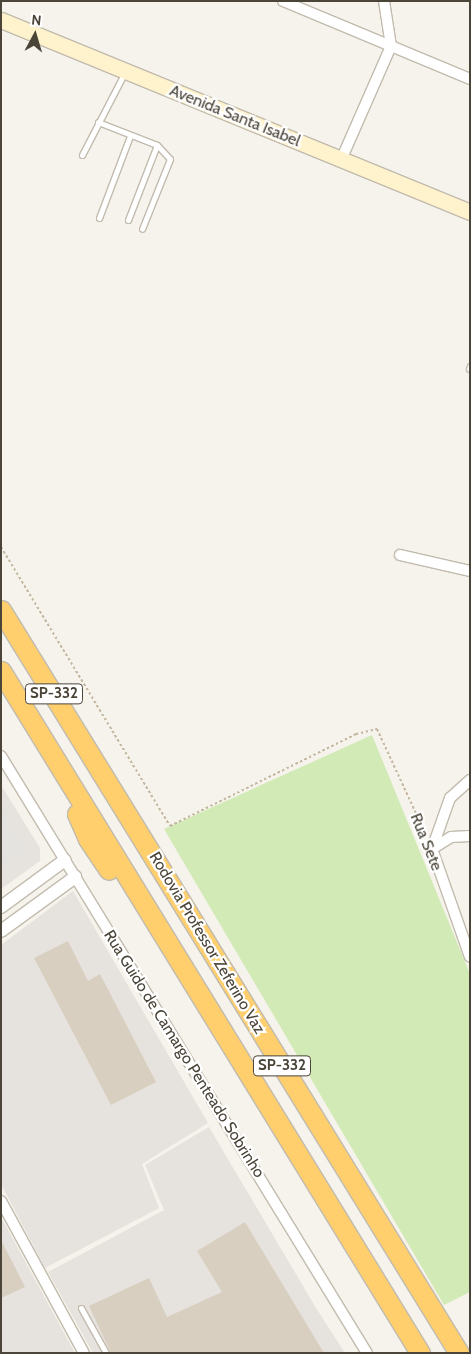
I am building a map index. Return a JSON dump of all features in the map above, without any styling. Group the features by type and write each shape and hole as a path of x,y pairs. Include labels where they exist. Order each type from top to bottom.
{"highway":[{"name":"Rodovia Professor Zeferino Vaz","path":"1,610 107,778 459,1353"},
{"name":"Rodovia Professor Zeferino Vaz","path":"1,671 171,943 420,1353"},
{"path":"434,1313 458,1330 470,1344"},
{"path":"404,1325 407,1353"}],"main road":[{"name":"Avenida Santa Isabel","path":"1,20 470,212"}],"street":[{"path":"282,1 470,78"},
{"path":"341,160 391,46 384,1"},
{"path":"400,555 470,571"},
{"name":"Rua Guido de Camargo Penteado Sobrinho","path":"1,756 367,1353"},
{"path":"432,848 450,798 470,780"},
{"path":"432,848 451,837 470,836"},
{"name":"Rua Sete","path":"432,848 466,935 470,956"},
{"path":"1,906 65,860"},
{"path":"1,931 75,877"},
{"path":"1,1201 84,1353"}],"lane":[{"path":"82,155 126,71"},
{"path":"98,122 157,146 170,159 142,229"},
{"path":"98,218 130,136"},
{"path":"128,220 157,146"},
{"path":"81,1308 106,1353"}],"path":[{"name":"Rua Sete","path":"1,547 170,826 356,734 377,729 432,848"}],"shaded area":[{"path":"1,785 40,848 40,861 1,889"},
{"path":"1,811 25,850 1,865"},
{"path":"73,891 208,1123 142,1164 159,1208 45,1268 1,1184 1,945"},
{"path":"209,1127 316,1308 345,1353 93,1353 48,1272 164,1210 145,1165"},
{"path":"1,1217 75,1353 1,1353"}],"green space":[{"path":"372,735 470,974 470,1292 444,1305 164,829"}],"building":[{"path":"68,941 88,981 100,974 156,1082 111,1105 34,958"},
{"path":"245,1222 324,1353 111,1353 89,1306 149,1278 167,1317 222,1292 197,1251"},
{"path":"1,1240 25,1287 1,1298"}]}
